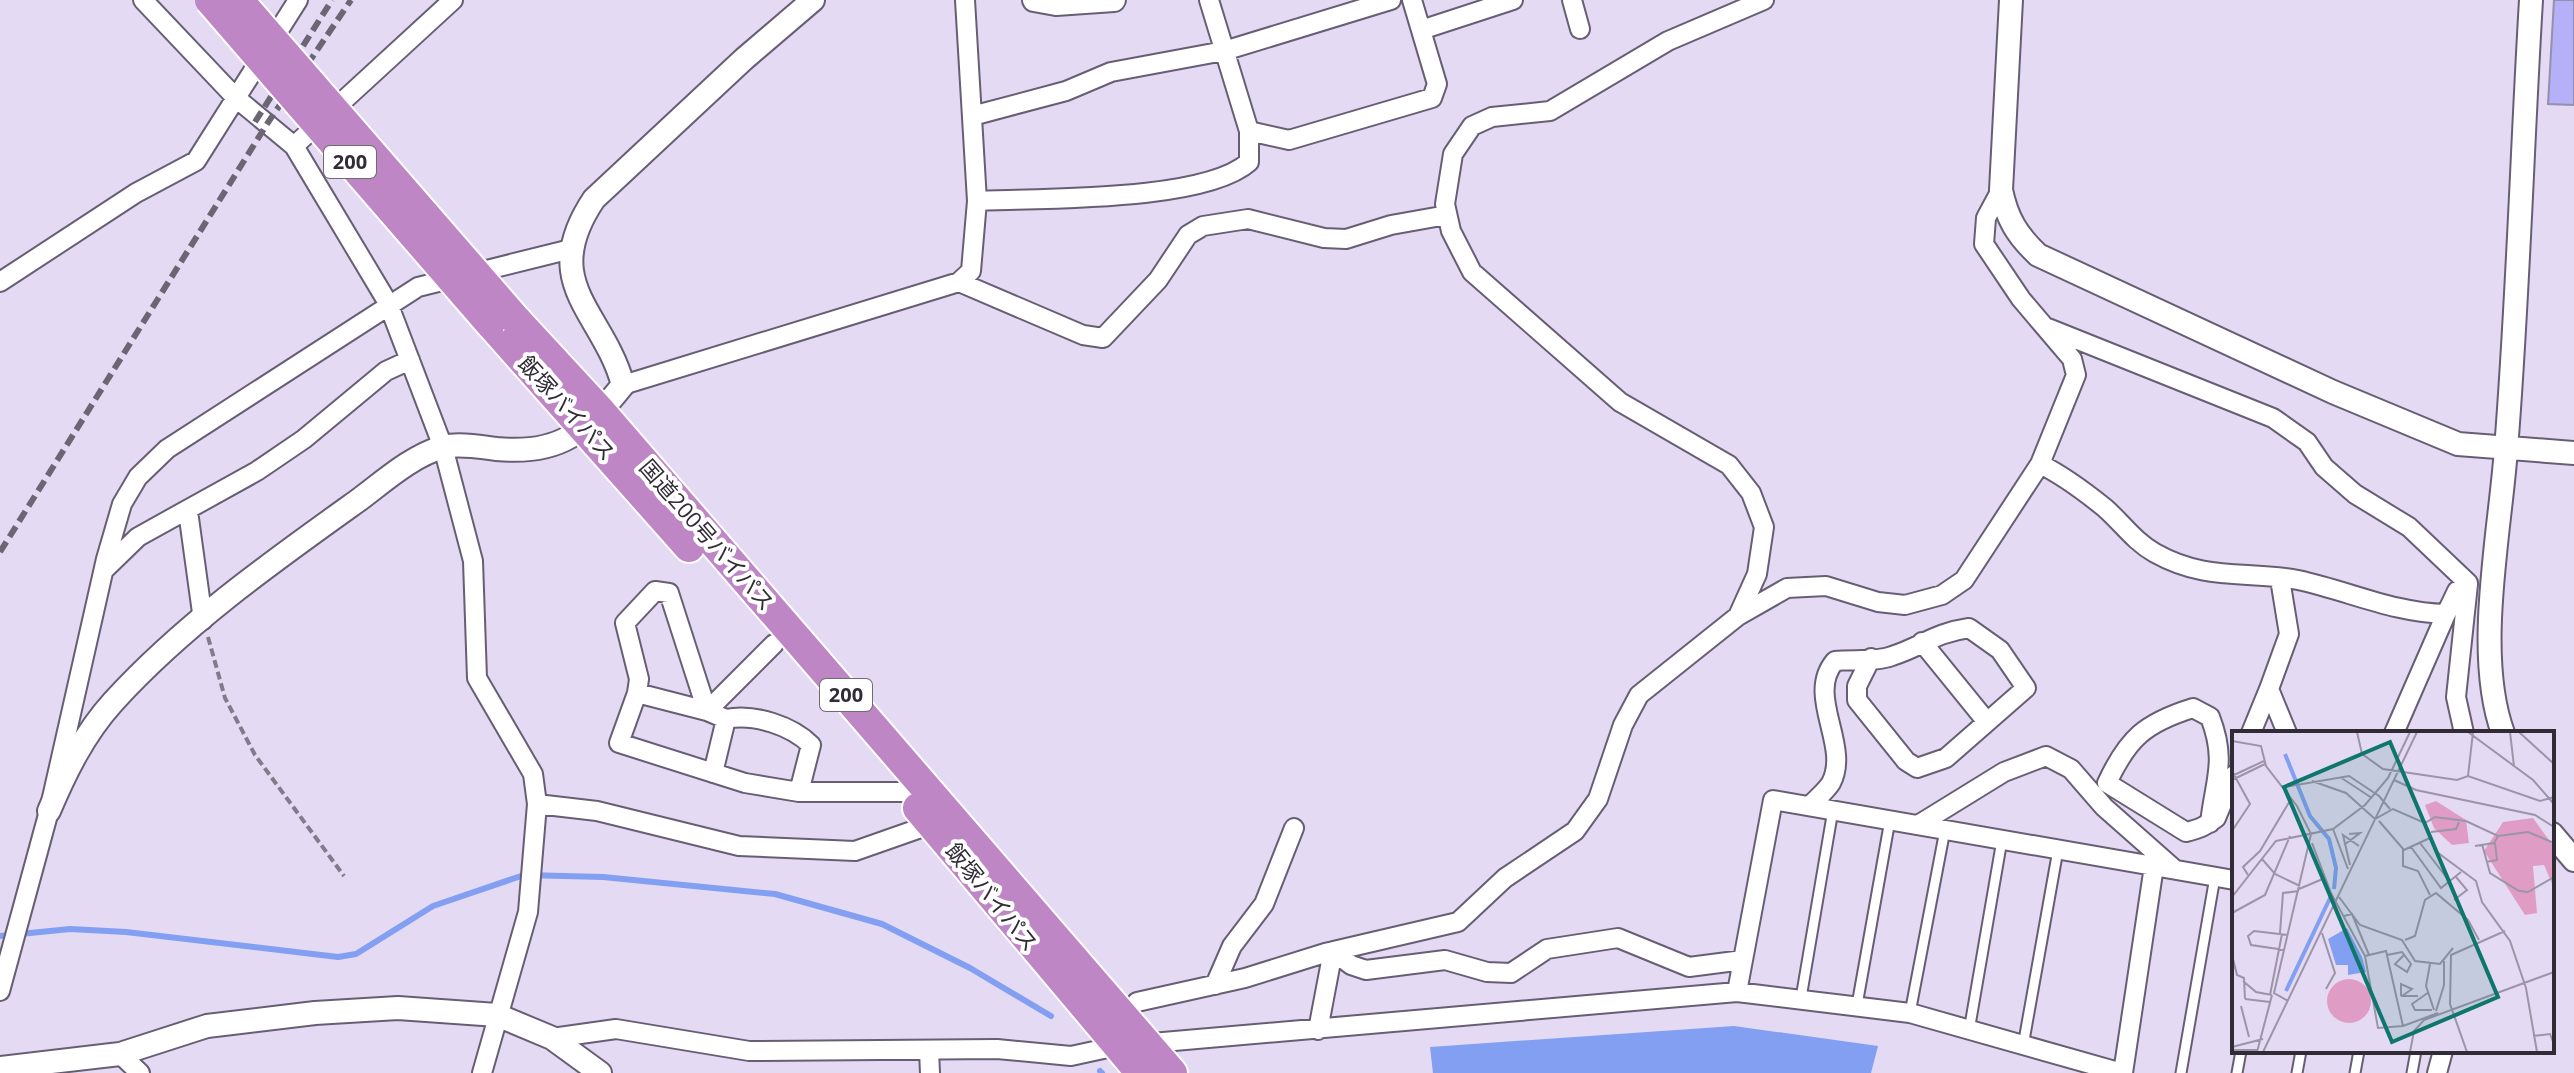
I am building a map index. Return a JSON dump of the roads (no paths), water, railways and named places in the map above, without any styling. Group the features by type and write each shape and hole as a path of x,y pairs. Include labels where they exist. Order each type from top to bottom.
{"highway":[{"name":"200","path":"210,0 503,322"},
{"name":"国道200号バイパス","path":"238,0 503,322 593,420 1145,1060 1172,1073"},
{"name":"飯塚バイパス","path":"593,420 774,644 932,824 1117,1046 1145,1060"}],"street":[{"path":"143,0 236,98 294,146 388,303 443,447 473,561 477,678 533,774 537,804 528,912 482,1073"},
{"path":"0,282 136,193 196,161 298,0"},
{"path":"294,146 453,0"},
{"path":"623,385 619,370 577,298 571,249 583,216 594,199 744,59 813,0"},
{"path":"49,811 68,765 111,704 158,658 286,552 410,463 443,447 526,452 549,448 593,420 623,385 959,282 971,271 977,201 965,0"},
{"path":"1034,0 1056,4 1114,0"},
{"path":"977,201 1175,190 1238,172 1249,162 1249,131 1209,0"},
{"path":"972,116 1066,91 1111,72 1224,51 1391,0"},
{"path":"1249,131 1289,140 1432,98 1437,84 1412,0"},
{"path":"1421,30 1513,0"},
{"path":"1572,0 1580,29"},
{"path":"1738,616 1757,574 1764,527 1751,493 1729,465 1620,402 1472,272 1451,231 1447,215 1447,180 1453,154 1472,126 1492,117 1550,111 1668,41 1764,0"},
{"path":"2011,0 2001,190 2007,216 2018,237 2038,255 2333,392 2458,444 2574,453"},
{"path":"2502,731 2497,717 2490,641 2506,449 2531,0"},
{"path":"1137,1002 1458,922 1505,878 1575,831 1598,799 1623,725 1639,695 1738,616 1787,588 1826,586 1878,602 1905,605 1942,595 1971,570 2040,464 2076,375 2072,359 1984,244 1986,218 2001,190"},
{"path":"959,282 1083,335 1103,338 1158,280 1188,235 1203,226 1248,219 1324,238 1346,239 1391,225 1447,215"},
{"path":"0,991 49,811 103,571 122,504 138,477 167,449 388,303 418,287 571,249"},
{"path":"2045,327 2273,418 2307,442 2324,467 2355,494 2409,527 2468,583"},
{"path":"103,571 138,537 257,471 304,439 386,371 410,360"},
{"path":"2040,464 2067,478 2108,511 2126,533 2157,554 2215,575 2314,584 2384,606 2446,614"},
{"path":"188,511 203,620"},
{"path":"2395,731 2457,591 2477,575 2494,577"},
{"path":"2252,731 2289,634 2280,579"},
{"path":"2464,731 2456,697 2468,583"},
{"path":"707,711 669,593 655,591 625,623 639,679 619,743 745,783 799,792 904,792"},
{"path":"1810,806 1831,783 1835,766 1823,685 1827,671 1835,661 1871,658 1891,657 1941,632 1969,628 2000,650 2026,688 1946,758 1917,768 1906,761 1857,700 1857,686 1871,658"},
{"path":"1922,642 1987,722"},
{"path":"707,711 774,644"},
{"path":"2269,689 2286,731"},
{"path":"637,693 726,719 739,716 796,730 811,745 799,792"},
{"path":"2099,788 2122,751 2143,729 2193,708 2210,717 2221,744 2210,823"},
{"path":"713,773 726,719"},
{"path":"1918,825 2004,772 2046,756 2099,788 2186,832 2216,818 2232,780"},
{"path":"2099,788 2175,870"},
{"path":"1737,992 1773,800 2225,878"},
{"path":"537,804 597,811 739,846 855,851 932,824"},
{"path":"1215,985 1232,946 1264,904 1294,828"},
{"path":"2554,836 2574,860"},
{"path":"1145,1060 1318,1030 1737,992 1910,1013 2122,1073 2154,866"},
{"path":"1333,951 1351,965 1366,970 1445,960 1487,972 1511,973 1547,949 1618,938 1689,967 1743,960"},
{"path":"1318,1030 1333,951"},
{"path":"0,1068 120,1054 207,1026 315,1013 398,1008 497,1015 552,1038 600,1073"},
{"path":"552,1038 616,1029 749,1051 997,1049 1071,1056 1117,1046"},
{"path":"929,1050 930,1073"},
{"path":"2437,1073 2442,1053"},
{"path":"120,1054 140,1073"}],"lane":[{"path":"1801,998 1833,810"},
{"path":"1857,1005 1890,820"},
{"path":"1910,1013 1945,830"},
{"path":"1969,1031 2002,840"},
{"path":"2023,1046 2058,850"},
{"path":"2181,1073 2225,878"},
{"path":"2237,1073 2241,1053"},
{"path":"2297,1073 2301,1053"},
{"path":"2355,1073 2359,1053"},
{"path":"2412,1073 2416,1053"}],"water":[{"path":"1734,1026 1878,1046 1871,1073 1433,1073 1430,1047"}],"waterway":[{"path":"0,936 70,929 126,932 338,957 356,954 433,906 524,875 603,877 775,894 882,924 970,968 1051,1016"}],"railway":[{"path":"255,122 332,0"},
{"path":"0,552 267,124 351,0"}]}
